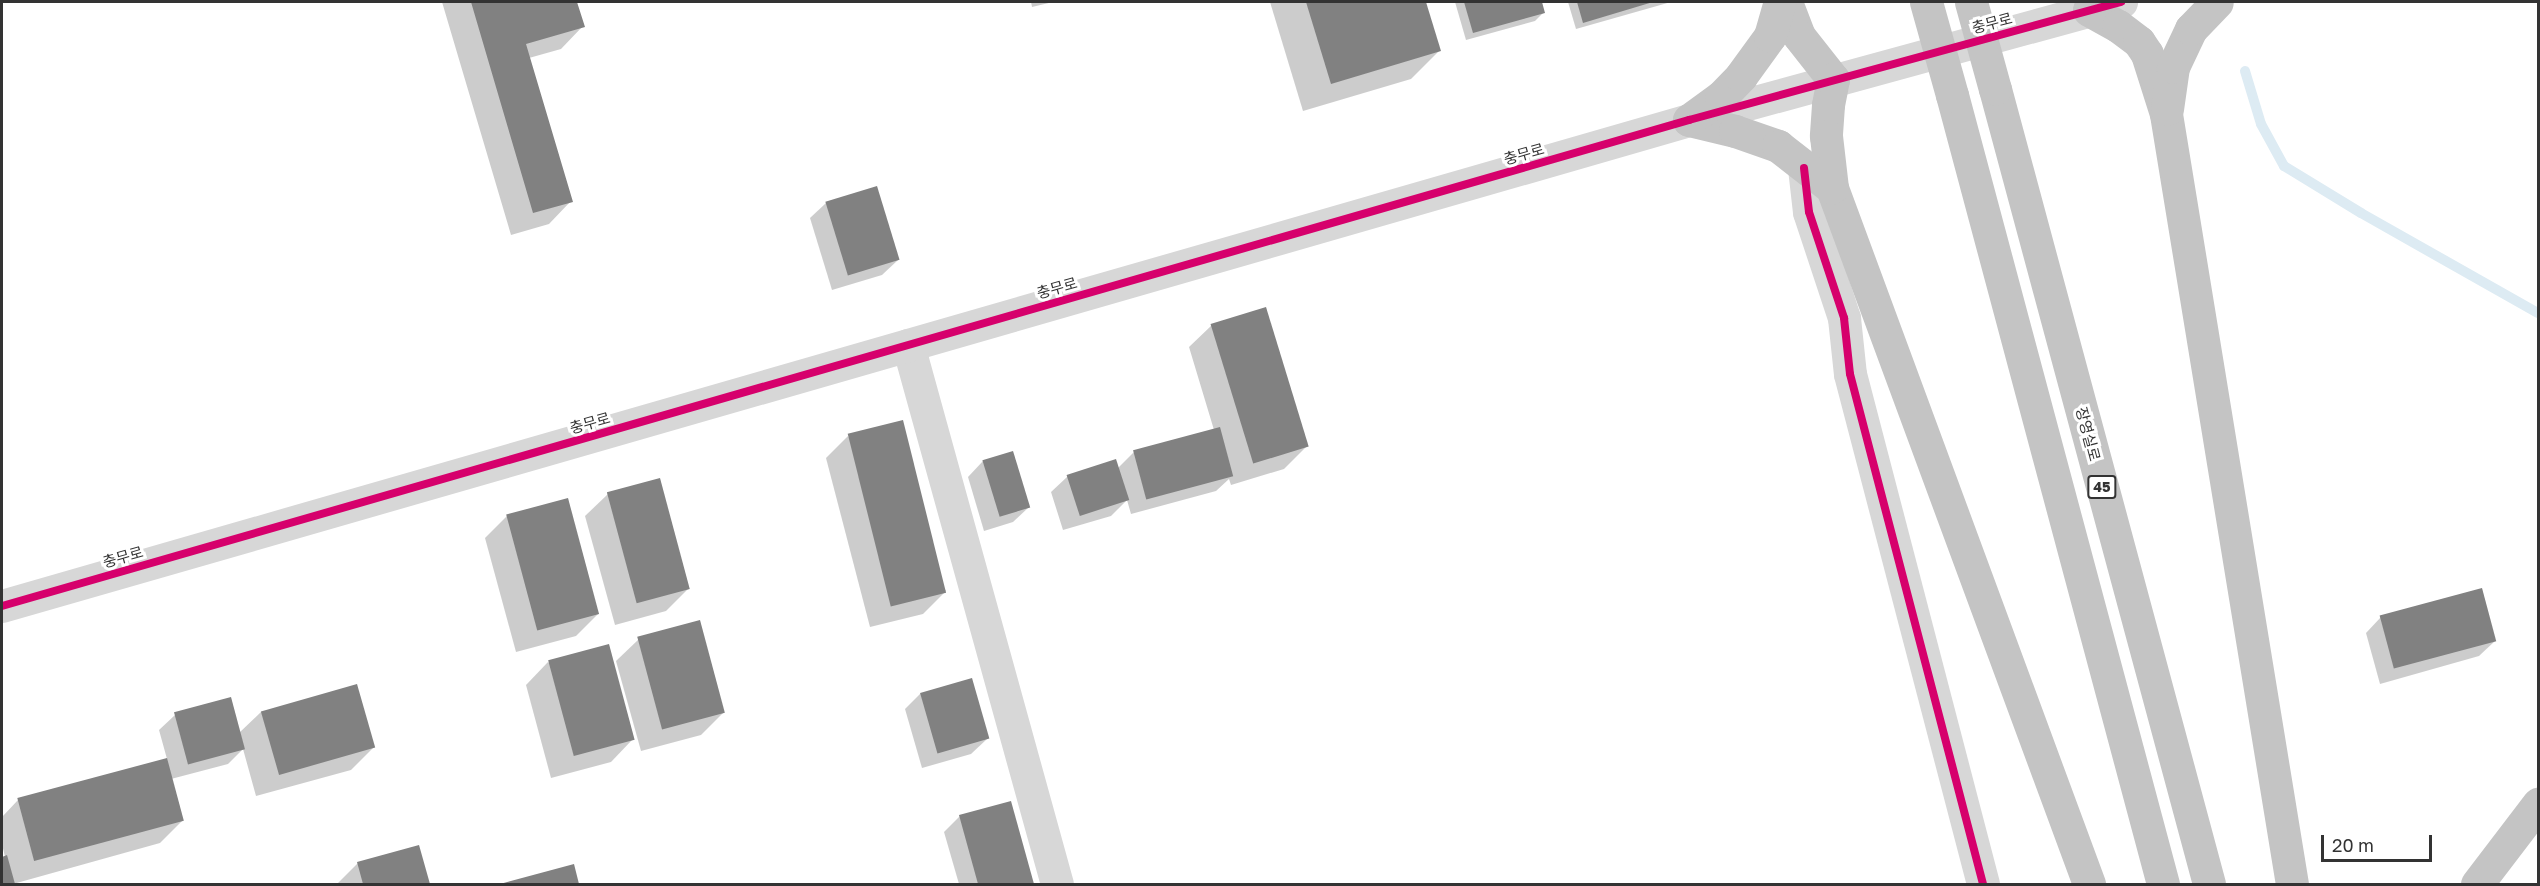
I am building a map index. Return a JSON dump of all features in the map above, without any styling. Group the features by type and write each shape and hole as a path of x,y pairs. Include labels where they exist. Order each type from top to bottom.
{"highway":[{"path":"1689,120 1721,97 1741,76 1770,36 1780,2"},
{"path":"1786,2 1799,36 1833,80 1828,105 1826,136 1832,188 2089,885"},
{"path":"1926,2 2163,885"},
{"name":"장영실로","path":"1971,2 2209,885"},
{"path":"2166,114 2173,67 2191,29 2217,2"},
{"path":"2091,6 2139,42 2147,54 2166,114 2292,885"},
{"path":"1689,120 1735,131 1778,146 1832,188"},
{"path":"2477,885 2538,804"}],"street":[{"name":"충무로","path":"2,606 1689,120 2091,6 2121,2"},
{"path":"1804,168 1809,212 1844,318 1850,374 1983,885"},
{"path":"908,345 1057,885"}],"building":[{"path":"471,2 577,2 585,27 526,44 573,202 533,213"},
{"path":"1306,2 1426,2 1441,51 1331,84"},
{"path":"1464,2 1542,2 1545,13 1473,33"},
{"path":"1577,2 1653,2 1583,23"},
{"path":"877,186 900,260 848,275 825,202"},
{"path":"1266,307 1309,447 1253,464 1211,324"},
{"path":"903,420 946,593 891,607 848,434"},
{"path":"1220,427 1233,476 1146,500 1133,450"},
{"path":"1013,451 1030,507 1000,517 982,460"},
{"path":"1116,459 1129,500 1080,516 1067,475"},
{"path":"660,478 690,589 637,603 607,492"},
{"path":"568,498 599,614 537,630 506,515"},
{"path":"2482,588 2496,641 2394,669 2380,615"},
{"path":"700,620 725,713 662,730 637,637"},
{"path":"609,644 635,740 574,756 548,660"},
{"path":"972,678 989,739 937,753 920,693"},
{"path":"357,684 375,747 279,775 261,712"},
{"path":"231,697 245,749 188,764 174,712"},
{"path":"167,758 184,821 34,861 17,798"},
{"path":"1011,801 1034,884 978,884 959,815"},
{"path":"419,845 430,884 363,884 357,862"},
{"path":"7,855 15,884 2,884 2,857"},
{"path":"574,864 579,884 500,884"}],"waterway":[{"path":"2245,71 2261,124 2284,166 2361,213 2538,313"}],"cycle path":[{"path":"2,606 1689,120 2121,2"},
{"path":"1804,168 1809,212 1844,318 1850,374 1983,884"}]}
